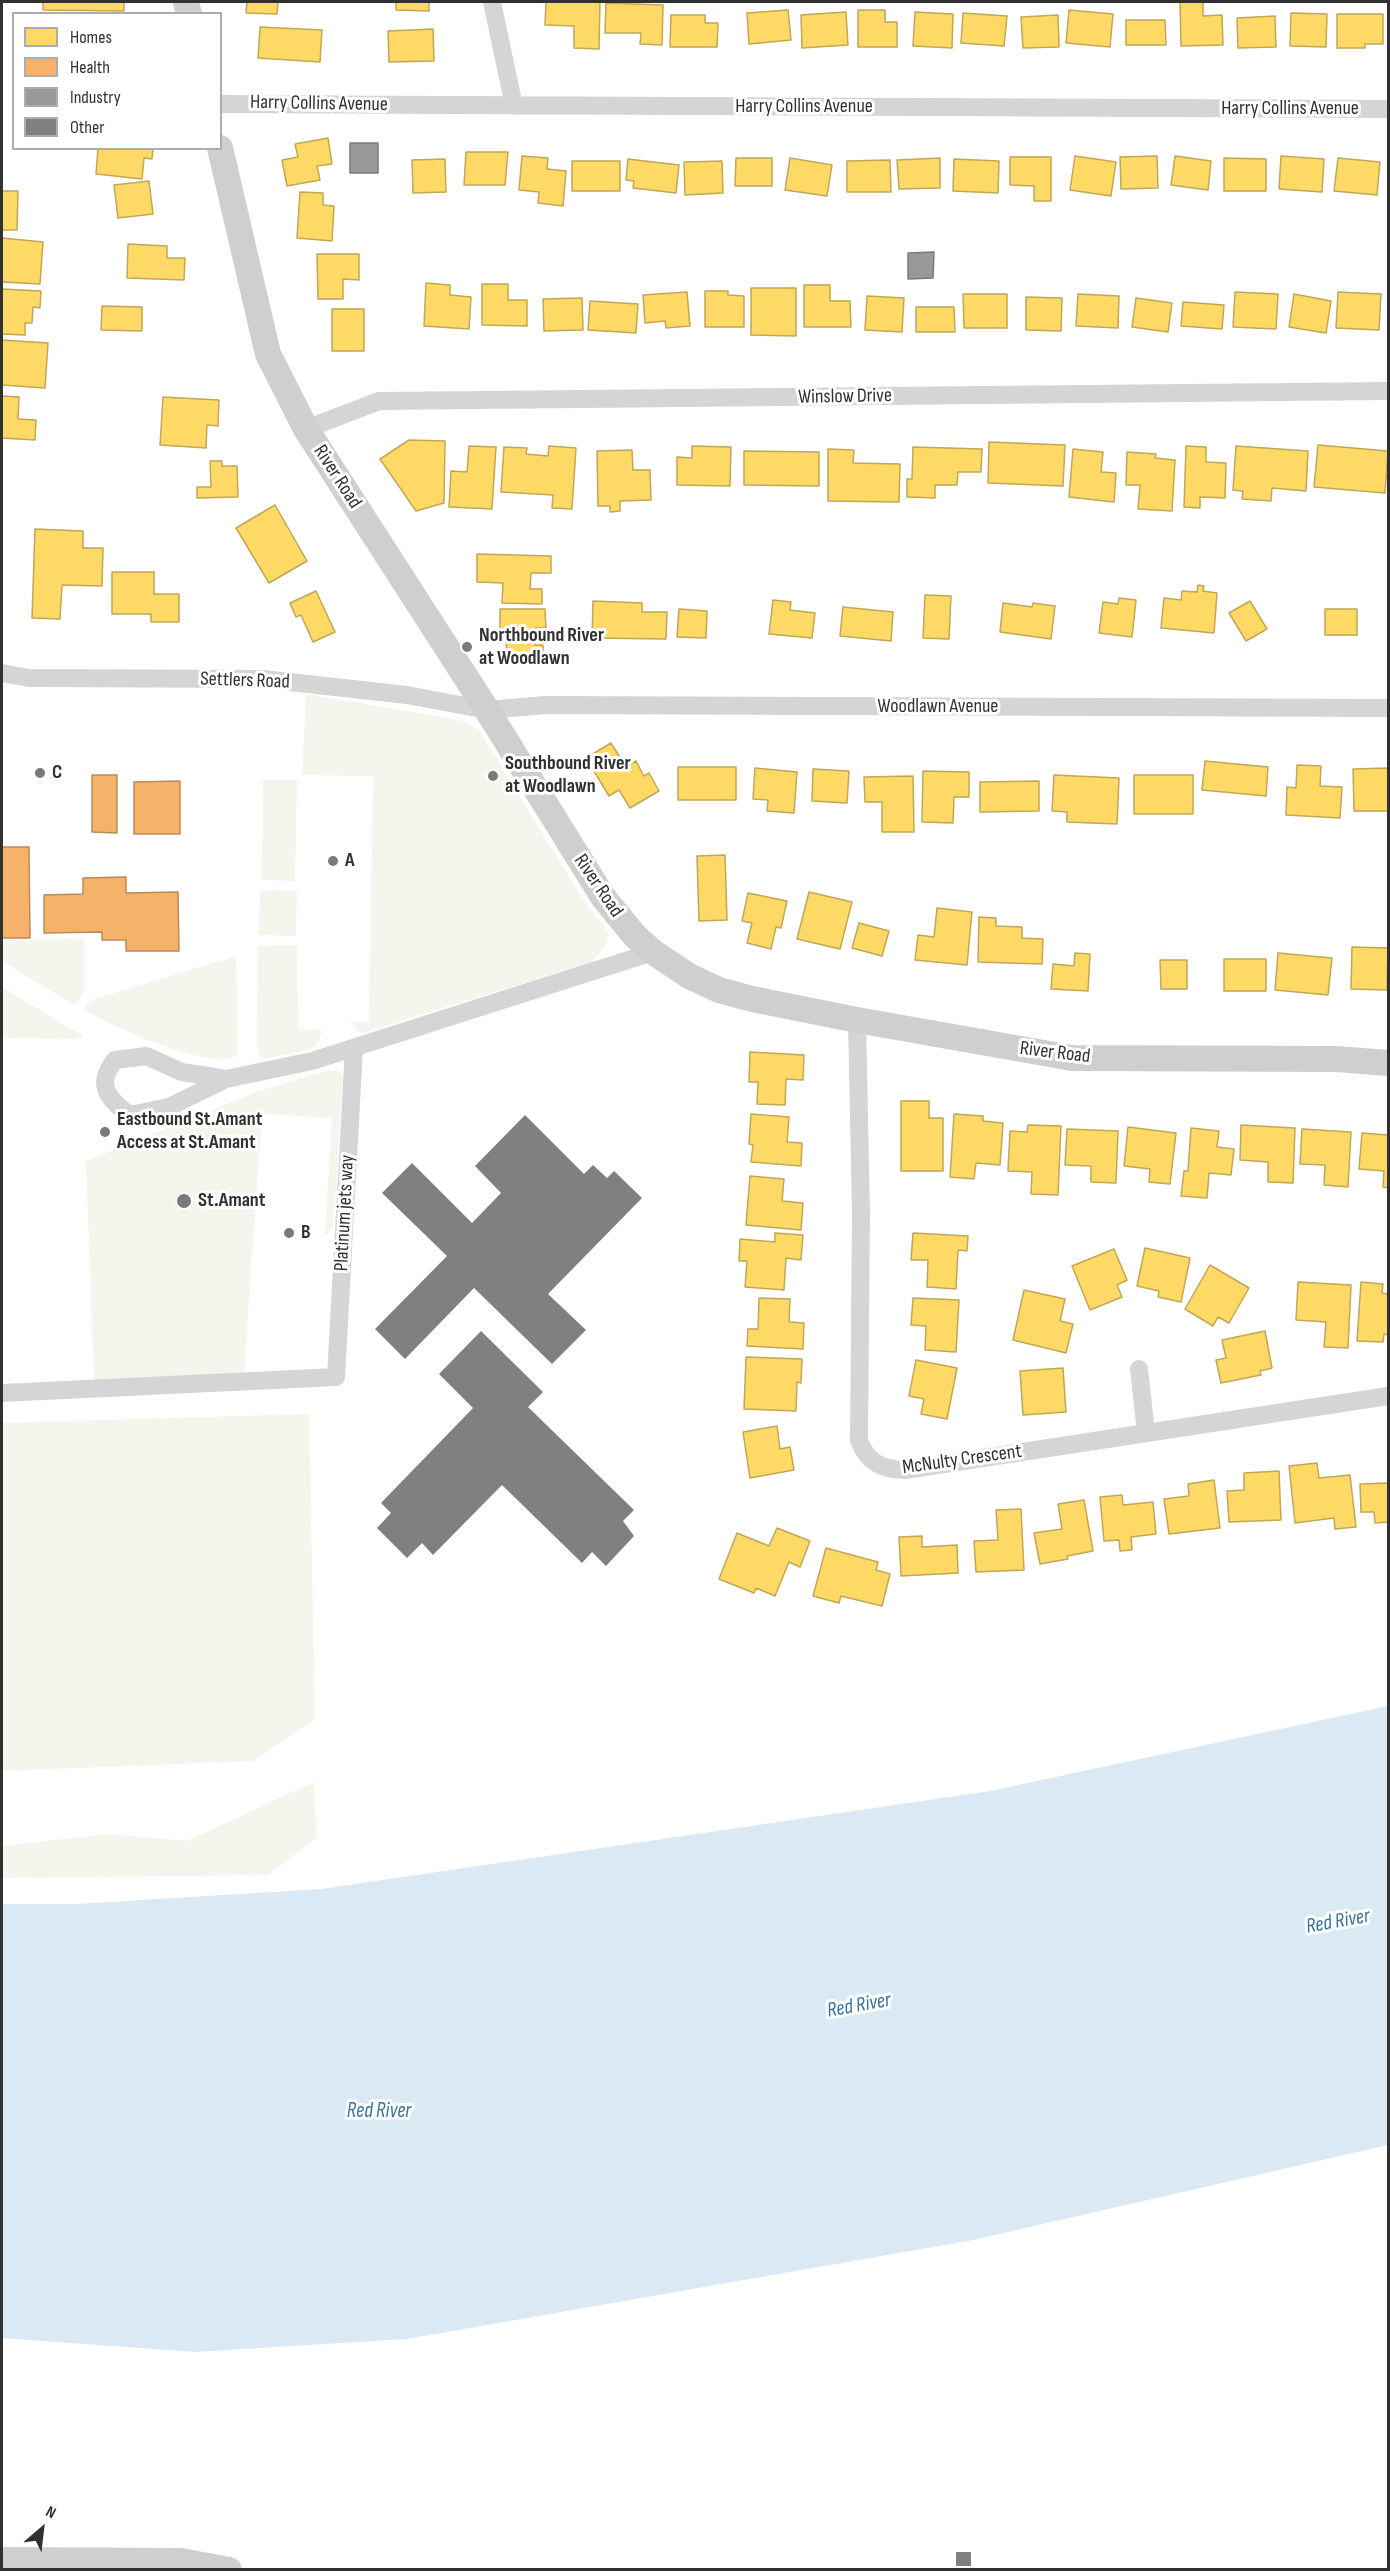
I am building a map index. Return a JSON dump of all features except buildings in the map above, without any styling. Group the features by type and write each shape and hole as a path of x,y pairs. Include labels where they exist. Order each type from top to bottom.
{"street":[{"path":"492,2 514,106"},
{"name":"Harry Collins Avenue","path":"222,104 1389,109"},
{"name":"River Road","path":"220,150 268,354 306,429 487,710 603,897 634,936 653,952 688,976 719,990 752,999 1072,1058 1336,1059 1389,1063"},
{"name":"Winslow Drive","path":"306,429 379,401 1389,391"},
{"name":"Settlers Road","path":"2,673 29,678 263,679 407,694 487,710"},
{"name":"Woodlawn Avenue","path":"487,710 544,705 1389,708"},
{"path":"226,1080 182,1072 146,1056 115,1060 106,1071 105,1086 114,1104 130,1114 170,1107 226,1080 312,1061 653,952"},
{"name":"McNulty Crescent","path":"857,1020 861,1213 859,1440 863,1453 873,1462 888,1469 906,1470 1389,1396"},
{"name":"Platinum jets way","path":"2,1393 336,1377 354,1048"},
{"path":"1139,1369 1146,1432"},
{"path":"2,2560 181,2561 229,2570"}],"shaded area":[{"path":"306,694 460,720 479,730 582,898 608,932 606,944 593,962 361,1033 350,1022 369,1022 373,776 302,775"},
{"path":"263,780 297,780 295,881 262,880"},
{"path":"260,890 297,891 296,936 259,935"},
{"path":"84,939 84,991 74,1005 2,961 2,940"},
{"path":"297,945 298,1029 321,1030 322,1032 316,1045 309,1050 262,1059 257,1044 258,946"},
{"path":"236,956 238,1046 236,1056 223,1059 183,1052 136,1035 83,1009 91,1000"},
{"path":"2,987 83,1036 82,1039 2,1038"},
{"path":"328,1070 337,1070 343,1075 333,1228 327,1234 325,1234 332,1118 262,1114 244,1372 94,1382 86,1161 259,1091"},
{"path":"309,1414 315,1719 253,1761 2,1771 2,1423"},
{"path":"314,1782 317,1837 268,1875 2,1878 2,1846 108,1834 187,1841"}],"water":[{"name":"Red River","path":"1388,1706 1388,2145 973,2240 407,2339 195,2352 2,2338 2,1904 78,1904 321,1889 990,1791"}],"place":[{"name":"Northbound River at Woodlawn","path":"467,647"},
{"name":"C","path":"40,773"},
{"name":"Southbound River at Woodlawn","path":"493,776"},
{"name":"A","path":"333,861"},
{"name":"Eastbound St.Amant Access at St.Amant","path":"105,1132"},
{"name":"St.Amant","path":"184,1201"},
{"name":"B","path":"289,1233"}]}
